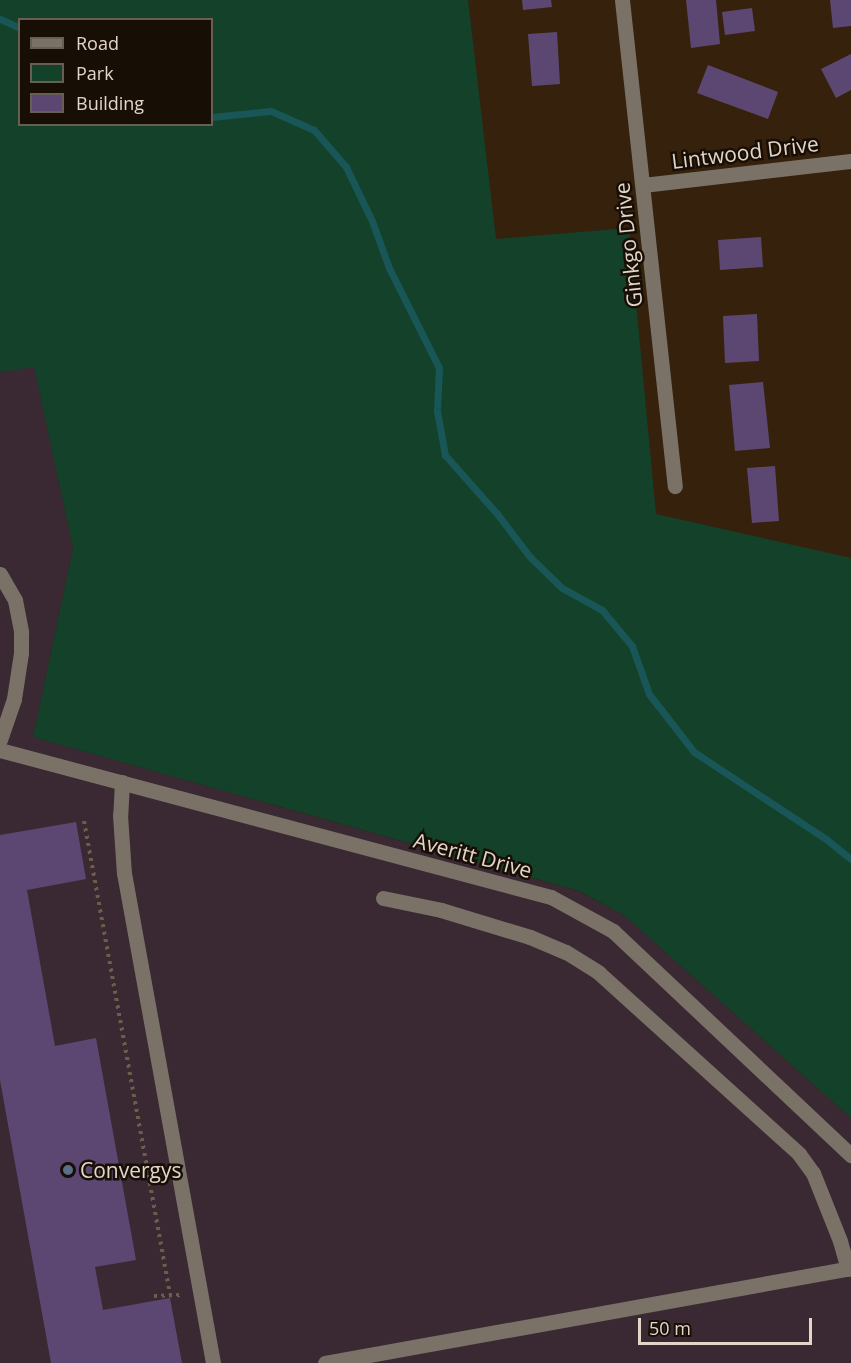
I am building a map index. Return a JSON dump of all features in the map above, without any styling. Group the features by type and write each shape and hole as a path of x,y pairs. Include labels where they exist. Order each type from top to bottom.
{"street":[{"name":"Ginkgo Drive","path":"622,0 675,486"},
{"name":"Lintwood Drive","path":"643,185 851,161"},
{"path":"0,574 15,600 21,632 21,654 14,699 0,740"},
{"name":"Averitt Drive","path":"0,749 551,897 613,931 851,1155"},
{"path":"122,783 120,815 124,873 213,1363"},
{"path":"325,1363 849,1269 813,1173 799,1154 599,973 566,952 530,937 441,910 383,898"}],"path":[{"path":"84,821 170,1294"},
{"path":"154,1296 182,1294 183,1297"}],"shaded area":[{"path":"34,366 73,548 33,737 578,891 625,916 851,1118 851,1363 0,1363 0,372"}],"green space":[{"path":"0,0 468,0 496,239 629,228 656,514 851,558 851,1118 625,916 579,891 33,737 73,548 34,367 0,372"}],"building":[{"path":"522,0 551,0 552,7 523,10"},
{"path":"686,0 716,0 720,44 691,48"},
{"path":"830,0 851,0 851,26 833,28"},
{"path":"752,8 755,31 725,35 722,12"},
{"path":"557,32 560,84 532,86 528,34"},
{"path":"851,54 851,90 836,98 821,69"},
{"path":"708,65 778,92 768,119 697,93"},
{"path":"761,237 763,267 720,270 718,240"},
{"path":"757,314 759,361 725,363 723,316"},
{"path":"763,382 770,448 735,451 729,385"},
{"path":"775,466 779,521 752,523 747,468"},
{"name":"Convergys","path":"76,822 86,879 27,890 55,1046 96,1038 136,1260 95,1267 103,1310 170,1298 182,1363 51,1363 0,1080 0,835"}],"waterway":[{"path":"0,19 18,27"},
{"path":"213,117 271,111 314,130 346,167 372,221 389,268 439,368 437,411 445,455 498,515 530,557 562,588 602,610 632,646 649,694 694,752 826,839 851,859"}],"place":[{"name":"Convergys","path":"68,1170"}]}
